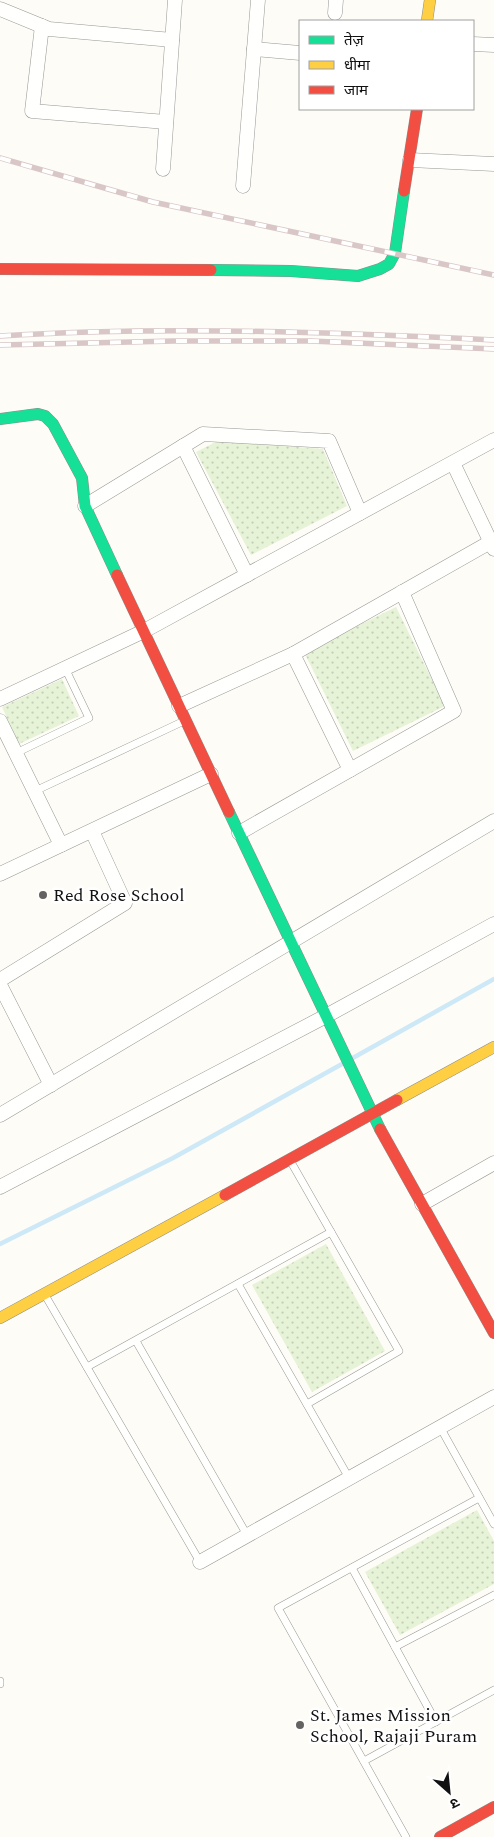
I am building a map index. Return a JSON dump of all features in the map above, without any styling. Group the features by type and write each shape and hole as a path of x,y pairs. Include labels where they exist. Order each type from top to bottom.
{"street":[{"path":"162,170 175,0"},
{"path":"243,186 258,0"},
{"path":"427,20 430,0"},
{"path":"0,9 49,29 172,40"},
{"path":"42,26 32,111 166,122"},
{"path":"474,44 494,45"},
{"path":"254,49 299,52"},
{"path":"0,269 291,271 358,276 380,269 389,264 395,253 417,110"},
{"path":"410,160 494,164"},
{"path":"0,419 38,414 45,416 53,424 82,478 85,506 372,1114 494,1333"},
{"path":"85,506 204,434 329,441 360,513"},
{"path":"0,699 144,631 494,440"},
{"path":"183,446 247,574"},
{"path":"179,706 293,654 402,592 493,544 453,463"},
{"path":"239,833 454,711 402,592"},
{"path":"293,654 350,770"},
{"path":"0,721 61,845"},
{"path":"0,874 211,774"},
{"path":"0,1115 494,821"},
{"path":"0,980 124,902 92,830"},
{"path":"0,1187 326,1016 494,924"},
{"path":"0,985 50,1085"},
{"path":"0,1318 494,1047"},
{"path":"422,1204 494,1163"},
{"path":"200,1562 494,1397"},
{"path":"440,1837 463,1828 494,1807"}],"lane":[{"path":"16,753 89,718 65,668"},
{"path":"35,791 186,720"},
{"path":"290,1160 399,1351 307,1404"},
{"path":"87,1368 331,1232"},
{"path":"238,1284 349,1478"},
{"path":"45,1294 200,1562"},
{"path":"136,1340 247,1535"},
{"path":"440,1427 494,1524"},
{"path":"406,1837 278,1608 479,1498"},
{"path":"352,1568 436,1722"},
{"path":"395,1647 494,1595"},
{"path":"364,1761 494,1690"}],"green space":[{"path":"218,441 323,449 347,506 251,555 196,452"},
{"path":"396,607 445,706 353,751 304,652"},
{"path":"62,679 79,716 19,744 2,707"},
{"path":"326,1244 385,1351 312,1392 252,1285"},
{"path":"477,1510 494,1541 494,1584 400,1635 365,1572"}],"waterway":[{"path":"351,1059 494,979"},
{"path":"0,1244 173,1158 342,1064"}],"railway":[{"path":"0,158 153,202 494,275"},
{"path":"0,336 123,331 247,331 494,340"},
{"path":"0,345 174,341 311,341 494,349"}],"traffic: fast":[{"path":"211,270 291,271 358,276 380,269 389,264 395,253 404,191"},
{"path":"0,419 38,414 45,416 53,424 82,478 85,506 117,575"},
{"path":"229,812 380,1129"}],"traffic: slow":[{"path":"427,20 430,0"},
{"path":"397,1100 494,1047"},
{"path":"0,1318 225,1195"}],"traffic: jam":[{"path":"404,191 417,110"},
{"path":"0,269 211,270"},
{"path":"117,575 229,812"},
{"path":"225,1195 397,1100"},
{"path":"380,1129 494,1333"},
{"path":"440,1837 494,1807"}],"place":[{"name":"Red Rose School","path":"43,895"},
{"name":"St. James Mission School, Rajaji Puram","path":"300,1725"}]}
